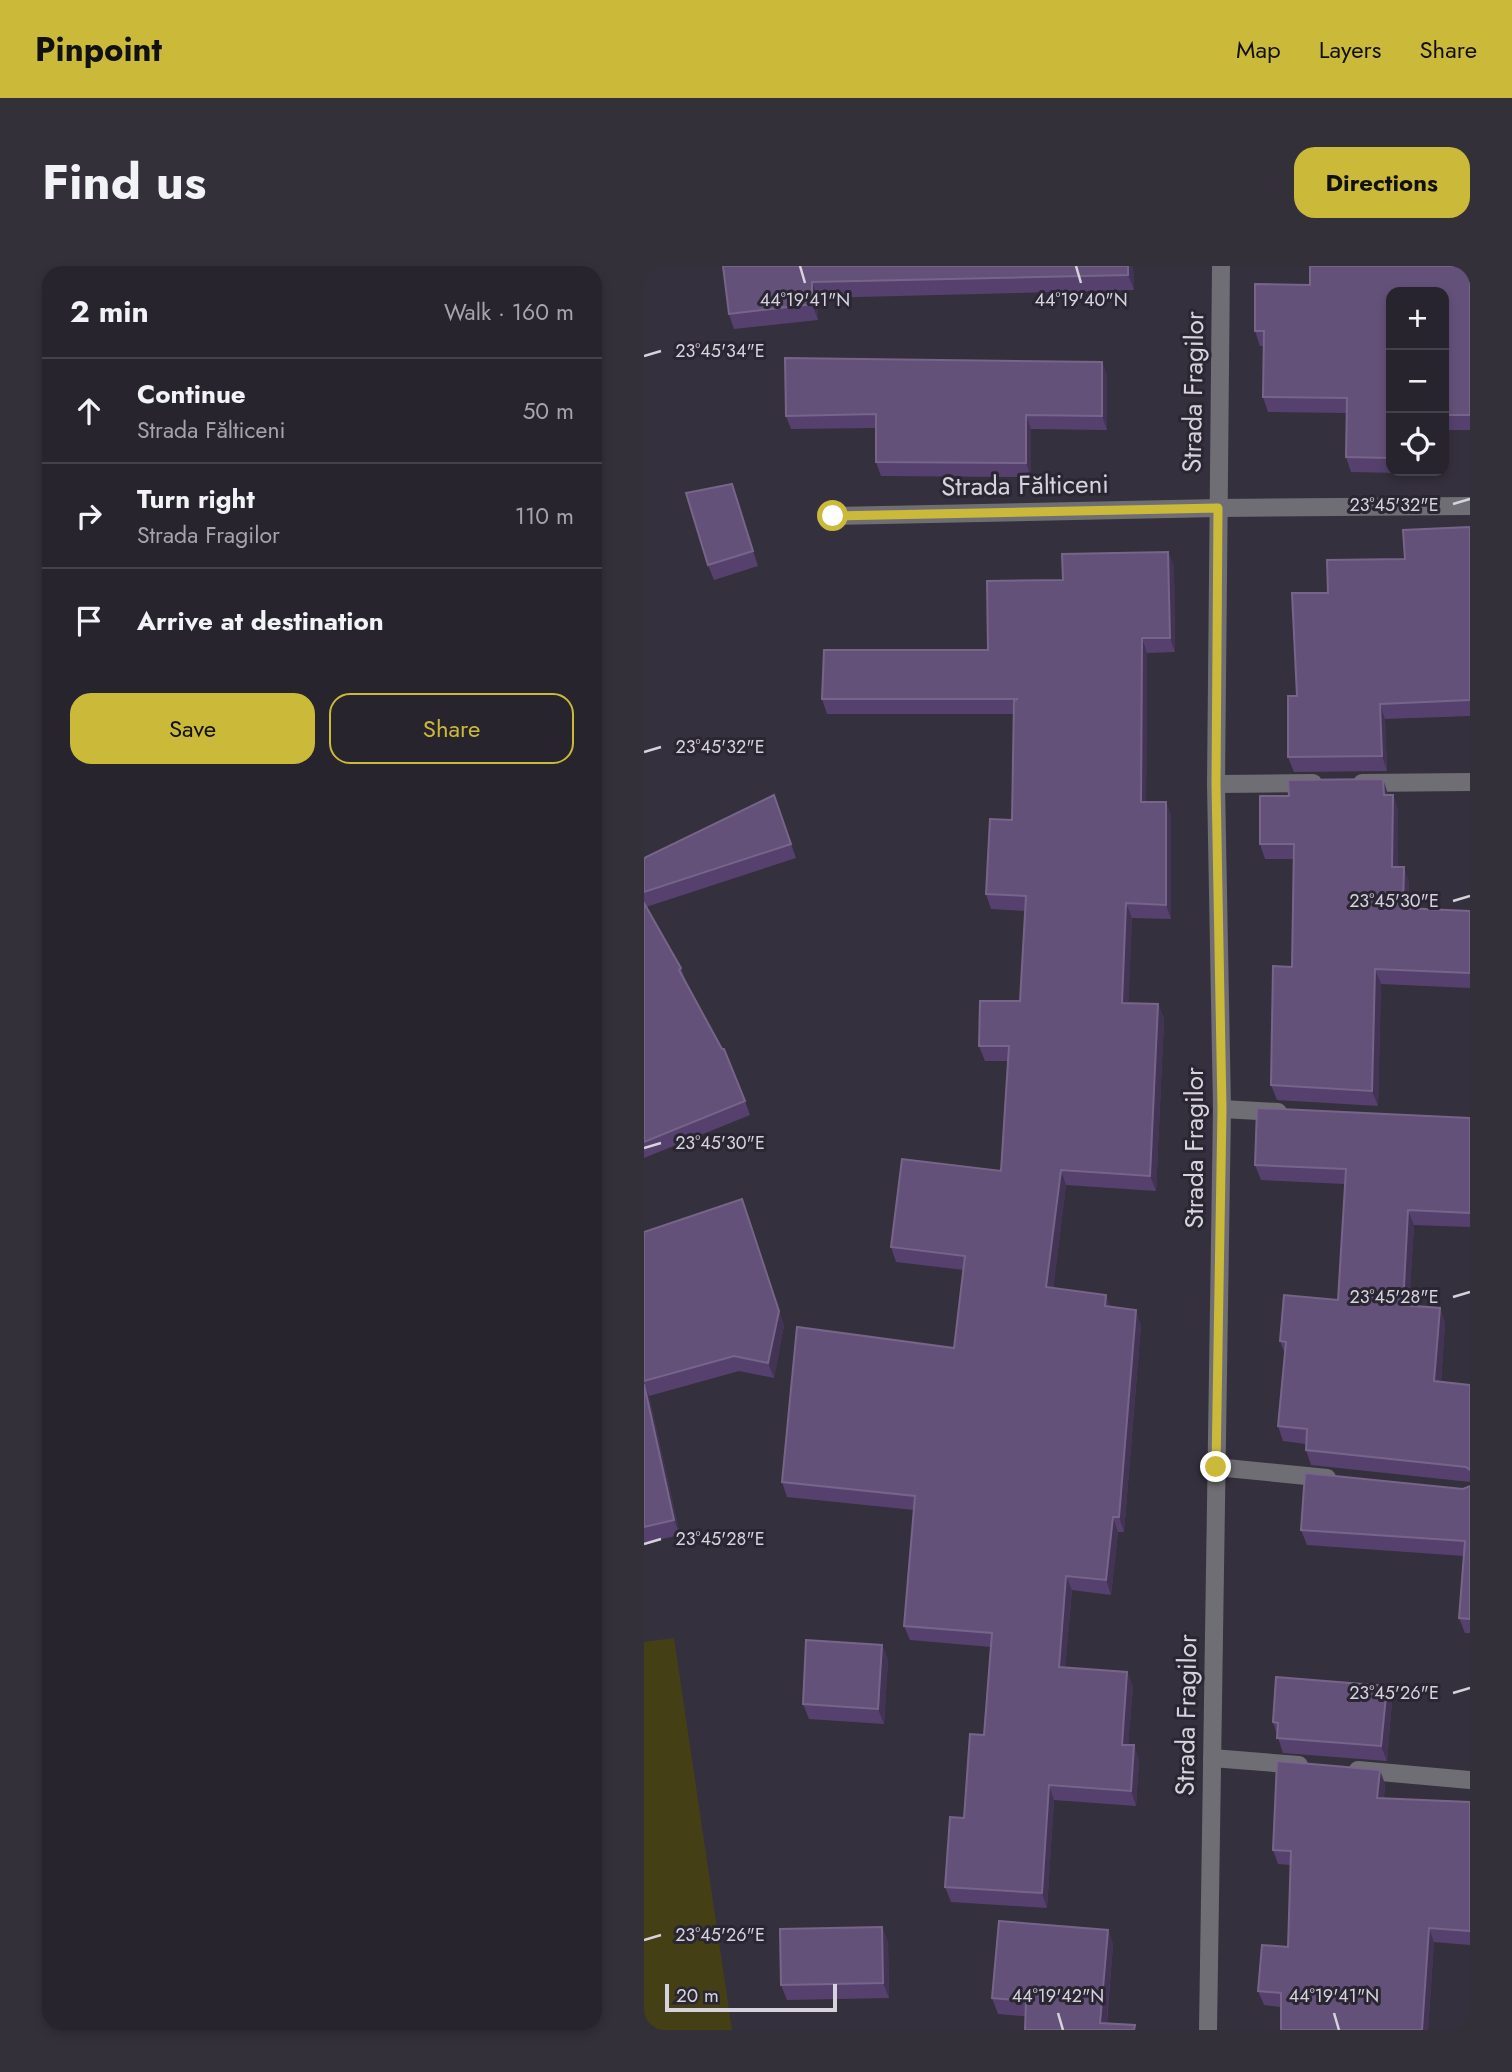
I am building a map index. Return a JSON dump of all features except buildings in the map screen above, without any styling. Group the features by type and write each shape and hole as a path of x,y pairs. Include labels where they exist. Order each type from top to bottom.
{"street":[{"name":"Strada Fragilor","path":"1208,2030 1222,1109 1216,784 1221,266"},
{"name":"Strada Fălticeni","path":"833,516 1470,506"},
{"path":"1216,784 1470,782"},
{"path":"1222,1109 1291,1113"},
{"path":"1216,1467 1350,1481"},
{"path":"1212,1758 1470,1780"}],"shaded area":[{"path":"674,1638 732,2030 644,2030 644,1642"}],"route":[{"path":"833,516 1218,508 1216,784 1222,1109 1216,1467"}]}
